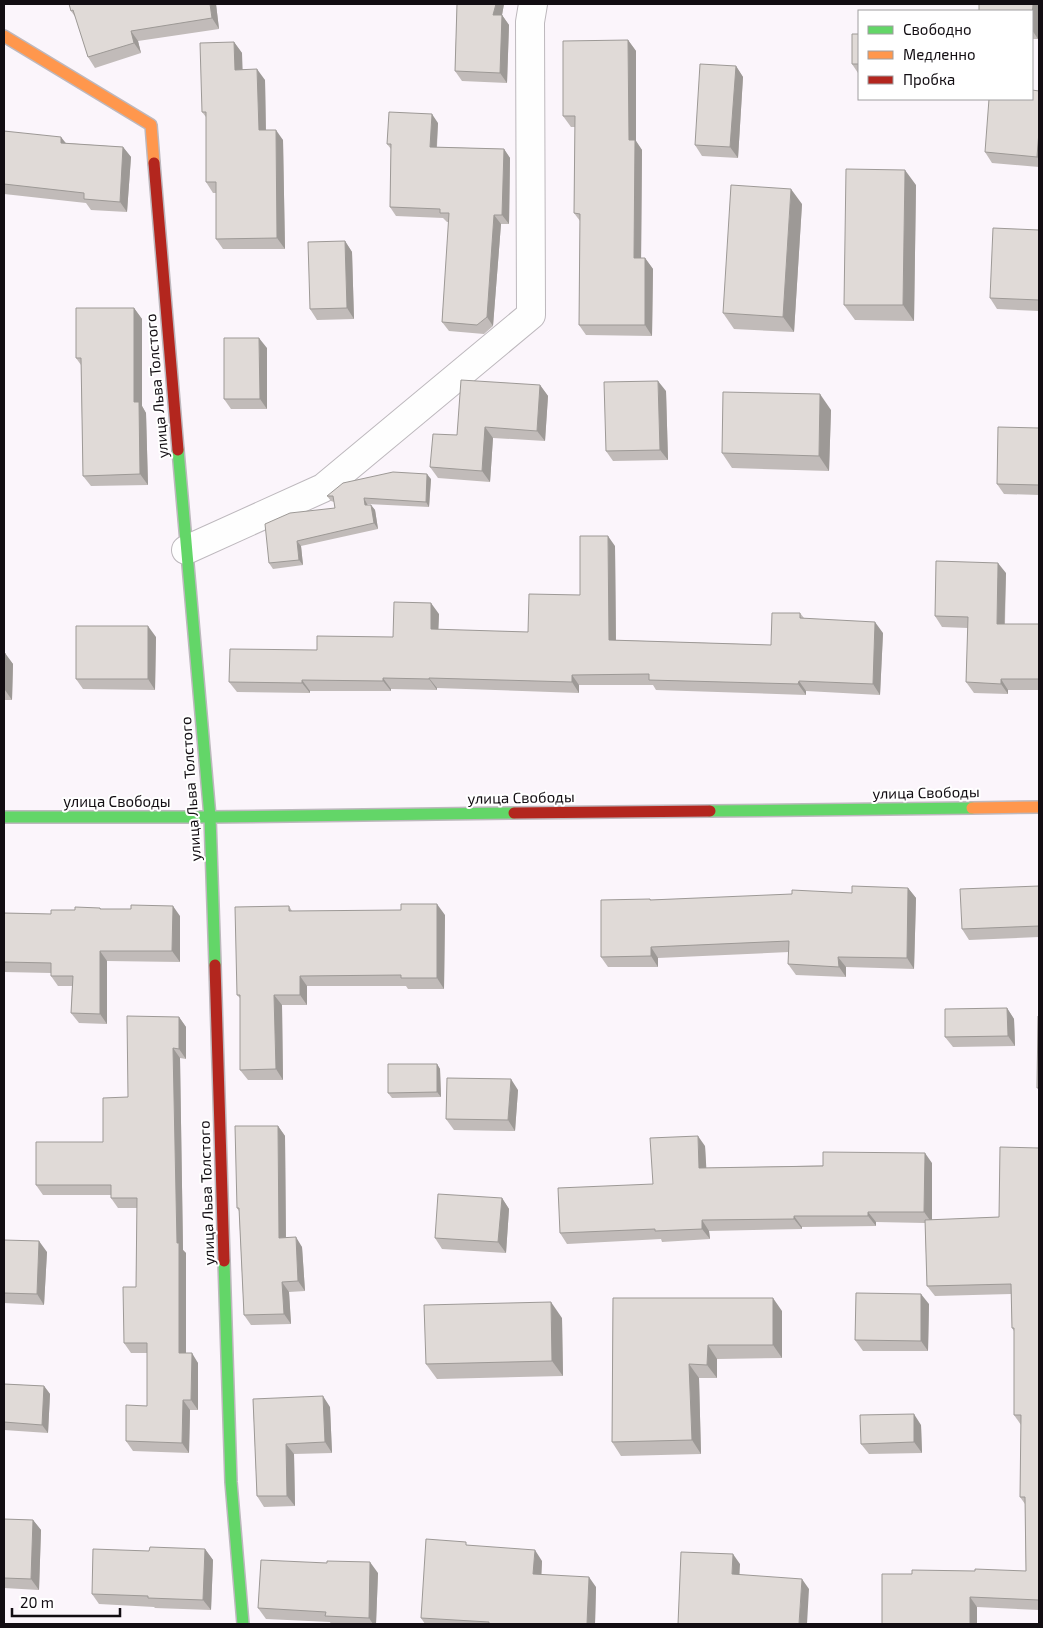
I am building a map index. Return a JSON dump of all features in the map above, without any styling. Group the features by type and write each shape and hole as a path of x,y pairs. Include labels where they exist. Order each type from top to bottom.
{"street":[{"path":"186,550 323,488 531,315 530,22 533,4"},
{"name":"улица Льва Толстого","path":"4,36 151,125 210,817 231,1482 243,1624"},
{"name":"улица Свободы","path":"4,817 210,817 1039,806"}],"building":[{"path":"69,4 210,4 212,18 131,31 134,43 88,57 73,10 71,11"},
{"path":"457,4 496,4 493,15 502,15 500,73 455,71"},
{"path":"979,4 1033,4 1032,10 979,10"},
{"path":"852,34 858,34 858,64 852,64"},
{"path":"628,40 629,140 635,140 634,258 645,258 645,325 579,325 580,214 574,213 575,116 563,116 563,41"},
{"path":"234,42 235,70 257,69 259,130 276,130 277,238 216,239 216,182 206,182 206,112 202,112 200,43"},
{"path":"700,64 736,66 730,147 695,145"},
{"path":"1033,90 1039,91 1037,157 985,152 989,100 1033,100"},
{"path":"389,112 432,114 430,147 504,149 502,215 494,215 487,317 477,325 442,322 449,213 440,213 440,209 390,207 391,144 387,144"},
{"path":"4,131 61,137 61,143 123,147 120,202 84,199 84,193 4,184"},
{"path":"846,169 905,170 903,305 844,305"},
{"path":"731,185 791,189 783,317 723,313"},
{"path":"993,228 1039,230 1039,300 990,298"},
{"path":"345,241 347,308 310,309 308,242"},
{"path":"76,308 134,308 134,402 139,402 140,474 83,476 81,358 76,358"},
{"path":"224,338 259,338 260,399 224,399"},
{"path":"461,380 540,385 537,431 485,427 482,471 430,467 433,434 457,435"},
{"path":"658,381 660,450 606,451 604,382"},
{"path":"723,392 820,394 819,456 722,453"},
{"path":"998,427 1039,428 1039,485 997,484"},
{"path":"393,472 427,474 426,502 364,498 365,505 371,505 374,523 297,541 299,560 269,563 265,524 290,513 335,508 333,496 327,496 343,483"},
{"path":"580,536 608,536 609,640 771,645 772,613 800,613 800,618 875,622 873,684 799,681 798,684 649,680 649,674 572,675 572,682 383,678 383,681 302,680 302,683 229,682 230,649 317,650 317,636 393,637 394,602 431,603 431,629 528,632 529,594 580,595"},
{"path":"936,561 998,563 997,624 1039,624 1039,679 1001,679 1001,684 966,682 968,617 935,616"},
{"path":"76,626 148,626 148,679 76,679"},
{"path":"5,653 5,690 4,690"},
{"path":"852,886 908,888 907,958 838,957 839,967 788,964 789,941 651,947 651,956 601,957 601,900 650,900 792,894 792,890 852,893"},
{"path":"1039,886 1039,926 962,929 960,889"},
{"path":"401,904 437,904 437,978 401,978 401,975 300,976 300,995 274,995 276,1069 240,1070 240,995 237,995 235,907 289,906 289,911 401,910"},
{"path":"131,905 173,906 172,951 100,951 100,1014 71,1013 73,976 51,976 51,963 4,962 4,913 51,914 51,910 75,910 75,907 131,909"},
{"path":"1007,1008 1008,1036 945,1037 945,1009"},
{"path":"127,1016 179,1017 179,1049 173,1048 177,1243 179,1243 179,1353 192,1353 191,1400 183,1400 182,1443 126,1441 126,1405 147,1406 147,1343 124,1343 123,1287 136,1287 137,1198 111,1198 111,1185 36,1185 36,1142 103,1142 103,1098 128,1097"},
{"path":"1038,1016 1039,1088 1037,1088"},
{"path":"388,1064 437,1064 437,1092 388,1093"},
{"path":"447,1078 511,1079 508,1120 446,1119"},
{"path":"235,1126 278,1126 279,1238 296,1237 298,1281 282,1282 284,1314 244,1315 239,1208 237,1208"},
{"path":"698,1136 699,1168 823,1166 823,1152 925,1153 924,1212 868,1212 868,1216 794,1216 794,1219 702,1220 702,1229 560,1233 558,1188 653,1184 650,1138"},
{"path":"1000,1147 1039,1148 1039,1600 970,1597 970,1624 882,1624 882,1574 912,1574 912,1570 975,1571 975,1569 1026,1571 1025,1497 1020,1497 1021,1415 1014,1415 1014,1328 1012,1328 1011,1284 927,1286 925,1220 999,1217"},
{"path":"438,1194 502,1198 498,1242 435,1238"},
{"path":"4,1240 39,1241 37,1294 4,1293"},
{"path":"856,1293 921,1294 921,1341 855,1340"},
{"path":"613,1298 773,1298 773,1345 708,1345 707,1365 689,1364 692,1440 612,1442"},
{"path":"551,1302 552,1361 426,1364 424,1305"},
{"path":"4,1384 44,1386 42,1425 4,1422"},
{"path":"323,1396 325,1442 286,1444 287,1496 257,1496 253,1399"},
{"path":"914,1414 914,1442 861,1444 860,1415"},
{"path":"4,1519 33,1520 31,1579 4,1578"},
{"path":"426,1539 466,1542 466,1545 535,1550 533,1574 589,1577 587,1624 489,1624 489,1622 421,1618"},
{"path":"150,1547 205,1549 203,1600 92,1594 93,1549 149,1551"},
{"path":"681,1552 733,1554 732,1574 802,1579 799,1624 678,1624"},
{"path":"261,1560 327,1563 327,1561 370,1562 369,1618 325,1616 326,1612 258,1608"}],"traffic: fast":[{"path":"178,450 210,817 215,965"},
{"path":"710,811 972,808"},
{"path":"4,817 210,817 514,813"},
{"path":"224,1261 231,1482 243,1624"}],"traffic: slow":[{"path":"4,36 151,125 154,163"},
{"path":"972,808 1039,807"}],"traffic: jam":[{"path":"154,163 178,450"},
{"path":"514,813 710,811"},
{"path":"215,965 224,1261"}]}
